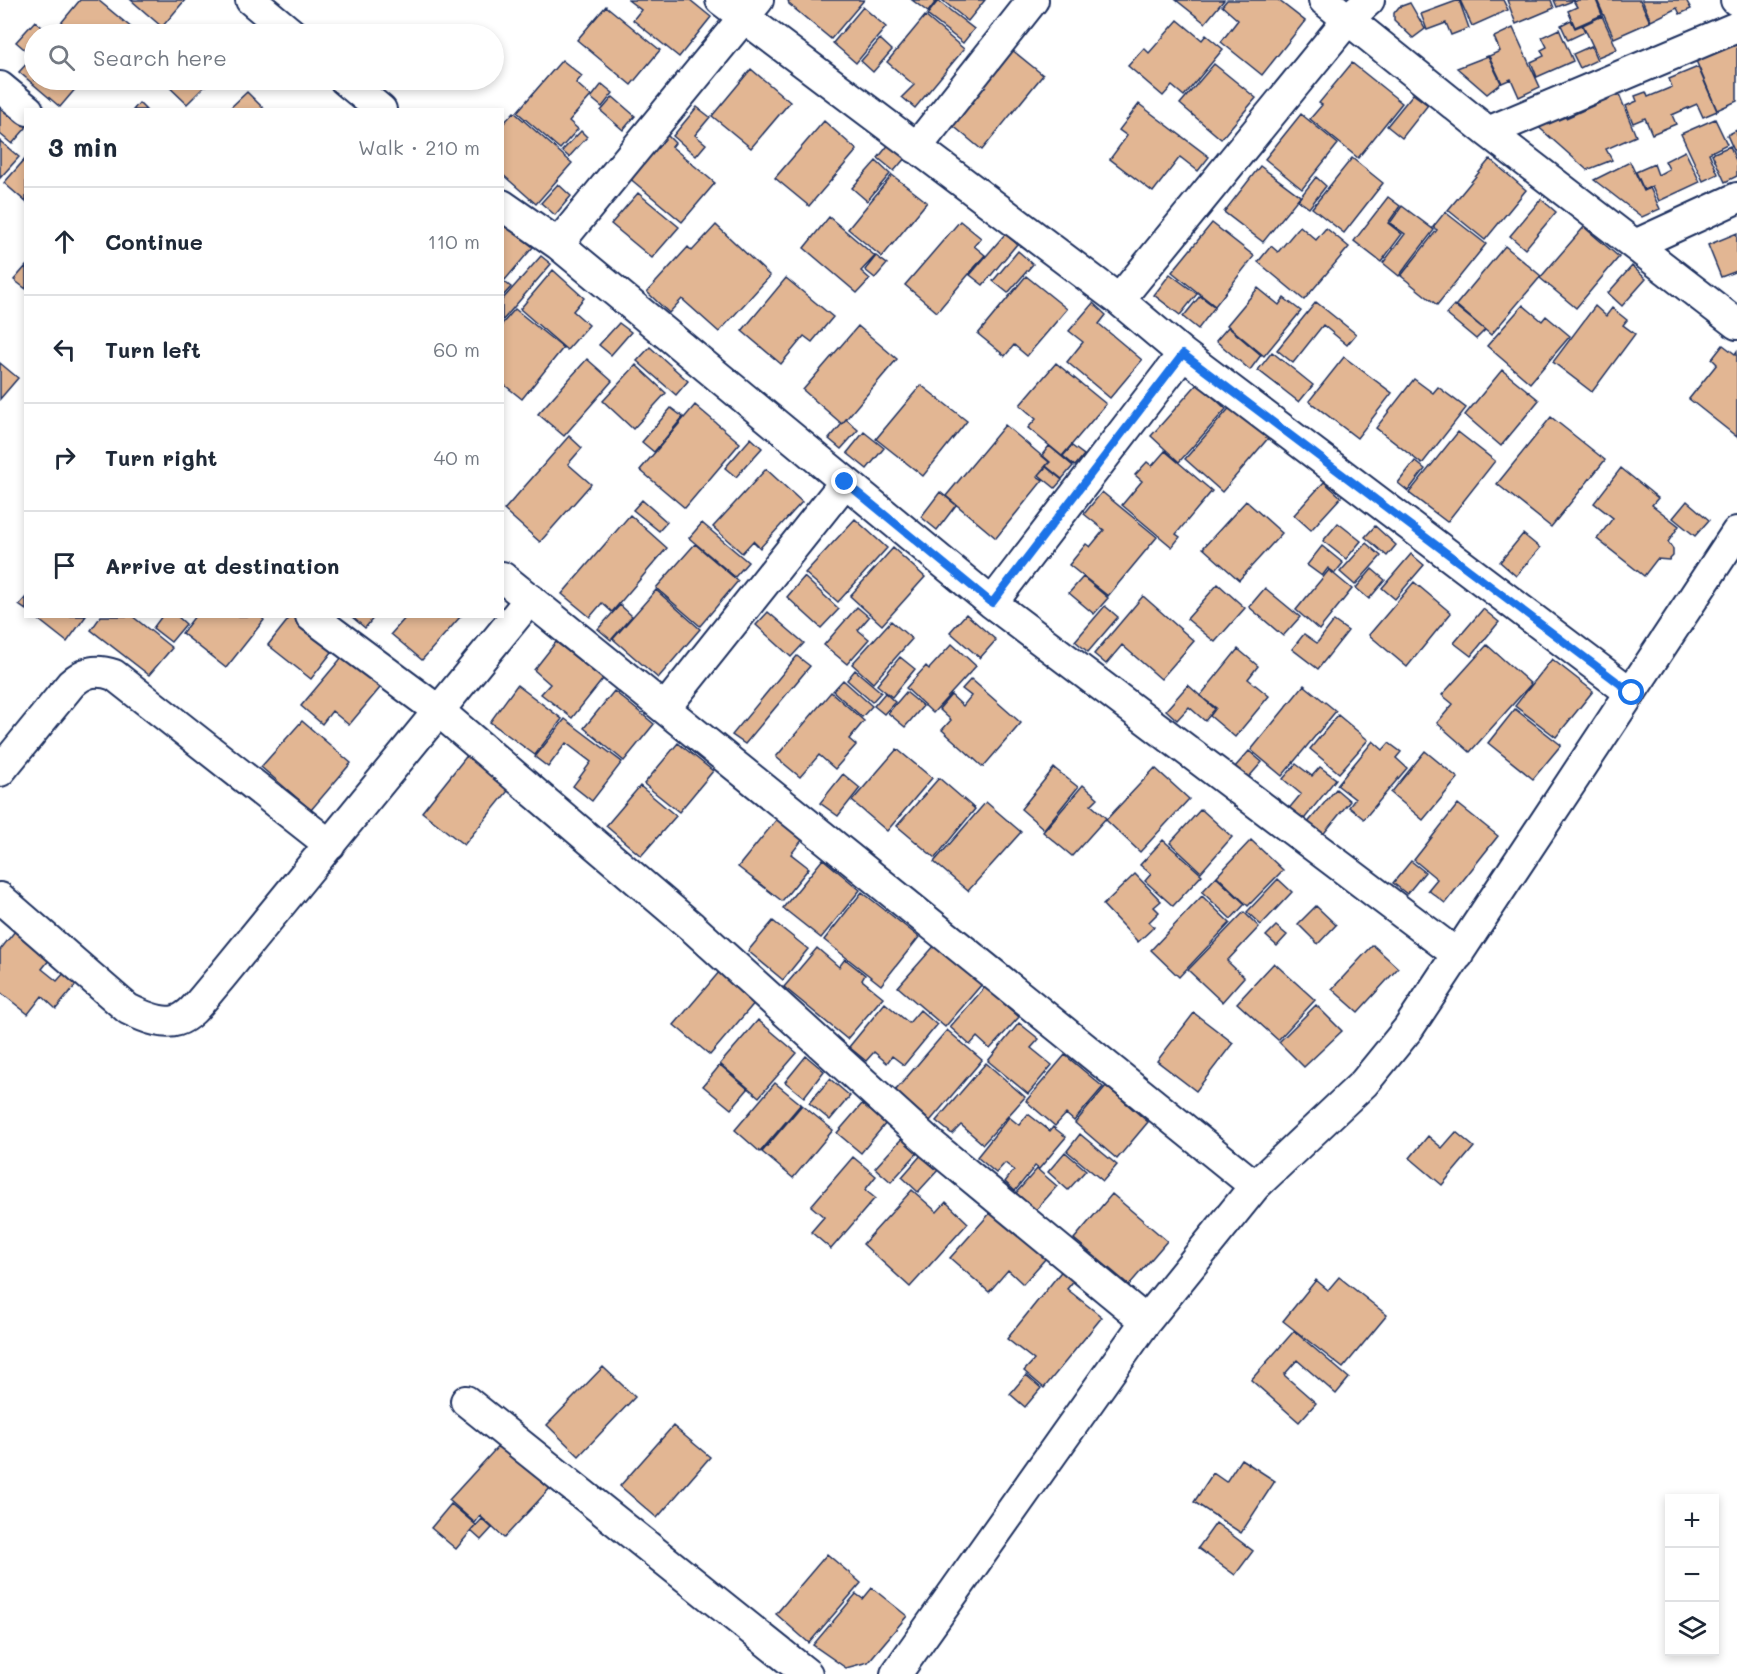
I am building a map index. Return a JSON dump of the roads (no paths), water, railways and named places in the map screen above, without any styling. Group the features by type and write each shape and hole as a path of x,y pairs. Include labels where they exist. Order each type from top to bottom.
{"street":[{"path":"251,0 280,24"},
{"path":"916,148 1033,0"},
{"path":"1324,0 1365,5 1488,132 1737,324"},
{"path":"1119,300 1365,5"},
{"path":"558,244 741,6 916,148 1119,300 1183,354 1632,693"},
{"path":"1488,132 1737,27"},
{"path":"0,87 26,108"},
{"path":"357,90 379,108"},
{"path":"1635,245 1737,198"},
{"path":"504,206 558,244 992,603 1458,955"},
{"path":"992,603 1183,354"},
{"path":"665,708 845,482"},
{"path":"896,1674 1146,1321 1255,1186 1364,1083 1408,1029 1737,532"},
{"path":"504,579 1255,1186"},
{"path":"0,898 128,1009 153,1021 172,1024 184,1017 202,999 440,712 530,599"},
{"path":"314,618 440,712 692,927 931,1144 1146,1321"},
{"path":"0,771 71,684 81,674 99,670 114,675 330,845"},
{"path":"466,1401 807,1674"}]}
